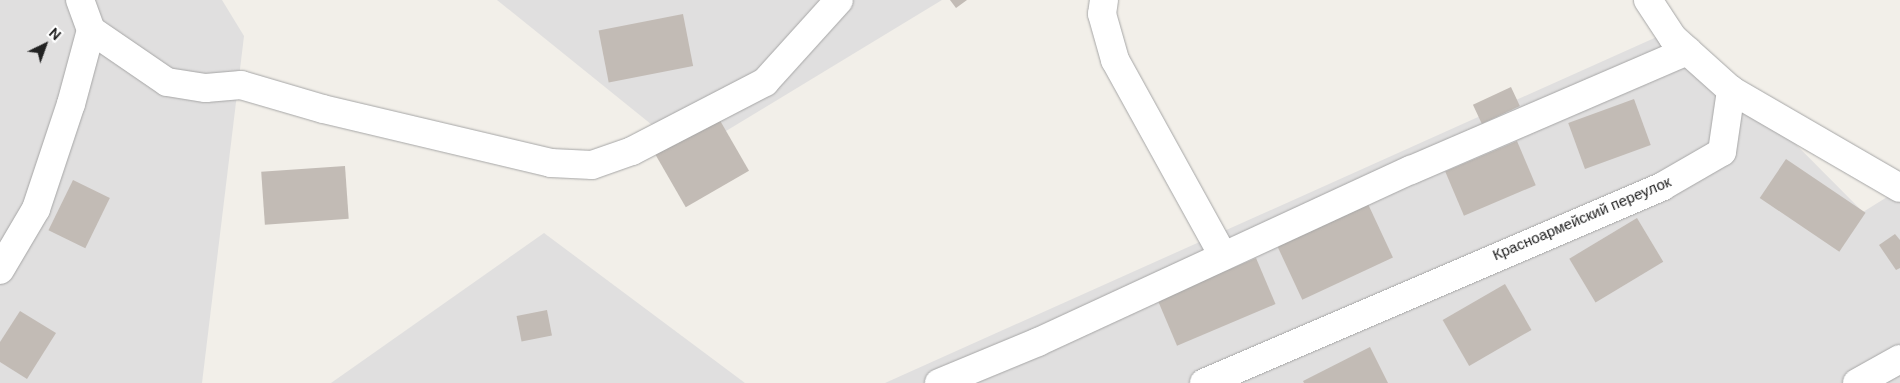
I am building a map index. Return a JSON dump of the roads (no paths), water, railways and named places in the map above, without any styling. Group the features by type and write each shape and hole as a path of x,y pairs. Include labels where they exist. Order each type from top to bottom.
{"street":[{"path":"80,0 91,30 167,82 206,88 240,85 323,109 551,163 592,165 632,151 764,82 839,0"},
{"path":"1104,0 1102,14 1115,60 1223,256"},
{"path":"1648,0 1672,38 1731,90 1900,188"},
{"path":"0,270 36,209 91,30"},
{"path":"939,383 1411,170 1687,51"},
{"name":"Красноармейский переулок","path":"1204,383 1663,186 1722,152 1731,90"},
{"path":"1857,383 1900,358"}]}
